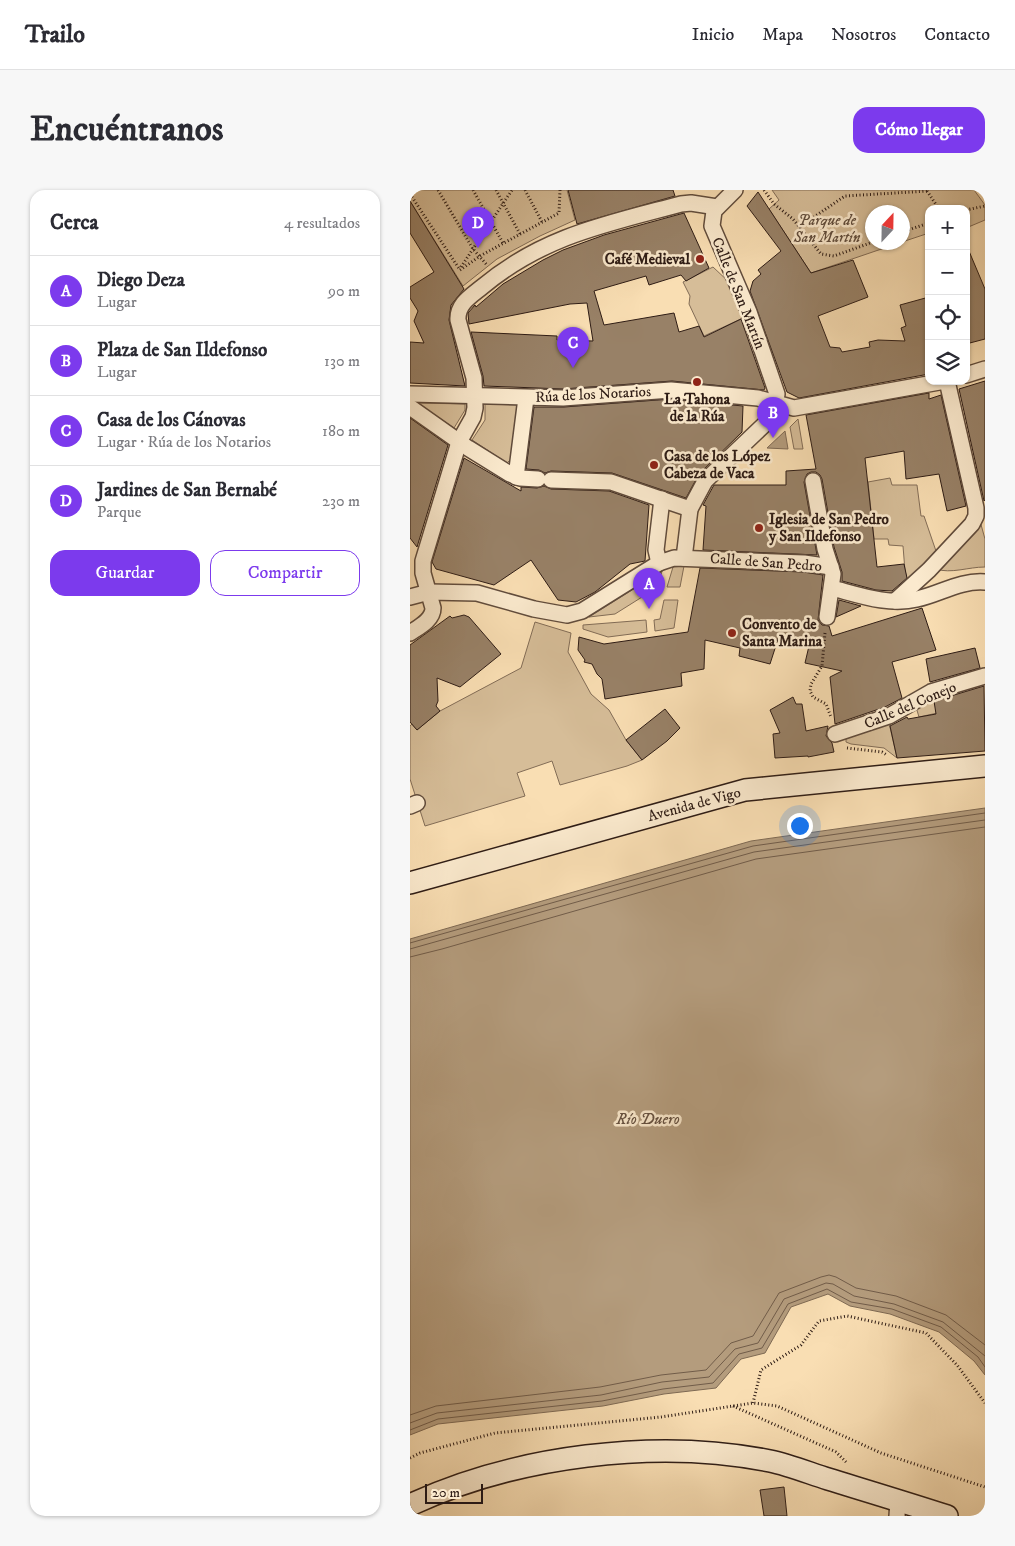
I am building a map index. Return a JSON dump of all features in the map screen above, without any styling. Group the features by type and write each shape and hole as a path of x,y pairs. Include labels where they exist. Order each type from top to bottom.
{"street":[{"path":"410,633 432,615 433,608 422,573 422,561 458,447 473,417 475,396 473,373 458,315 464,302 496,276 548,244 592,227 681,204 691,203 717,207 735,190"},
{"name":"Calle de San Martín","path":"717,207 713,214 712,226 750,312 777,390 775,404"},
{"path":"970,374 985,369"},
{"name":"Rúa de los Notarios","path":"410,394 563,398 671,390 758,398 790,407 803,407 925,385"},
{"path":"895,601 929,570 972,524 976,516 976,508 947,385"},
{"path":"516,477 526,398"},
{"path":"684,558 690,509 705,482 767,422 775,404"},
{"path":"410,407 458,447 516,477 611,482 690,509"},
{"path":"813,481 825,549 831,567 832,588 827,617"},
{"path":"410,597 429,592 473,593 534,609 567,615 587,608 659,563 656,550 658,526 657,497"},
{"name":"Calle de San Pedro","path":"659,563 669,559 701,558 804,562 831,567"},
{"path":"832,588 872,598 895,601 915,600 954,586 972,582 985,582"},
{"name":"Calle del Conejo","path":"835,734 889,716 931,692 985,676"},
{"name":"Avenida de Vigo","path":"412,882 732,793 756,788 985,766"},
{"path":"410,1505 451,1487 499,1472 555,1460 616,1454 682,1451 731,1455 771,1462 897,1508 947,1516"}],"path":[{"path":"438,190 473,249 496,276"},
{"path":"473,190 503,243"},
{"path":"496,190 520,234"},
{"path":"460,270 512,190"},
{"path":"525,190 542,222"},
{"path":"460,270 480,256 558,213 560,190"},
{"path":"764,190 774,204 799,227 821,254 834,256 865,245"},
{"path":"844,190 845,196"},
{"path":"799,227 845,196 927,191 936,205"},
{"path":"410,194 460,270"},
{"path":"970,209 985,206"},
{"path":"910,229 925,224"},
{"path":"827,617 822,666 811,684 810,691 813,697 828,706 835,734 840,744 846,748 882,752 892,762 895,774"},
{"path":"752,1403 761,1370 800,1345 819,1322 847,1316 926,1333 957,1365 985,1403"},
{"path":"732,1406 836,1452 846,1462"}],"green space":[{"path":"410,190 567,190 575,220 497,259 463,286 410,201"},
{"name":"Parque de San Martín","path":"772,190 974,190 985,205 985,220 970,226 970,205 925,205 925,234 910,239 910,205 865,205 865,250 879,250 811,273 769,209 779,200"},
{"path":"713,267 730,283 745,317 704,336 689,304 690,296 683,282"},
{"path":"417,403 465,404 465,410 454,428"},
{"path":"485,404 519,405 512,458 507,463 472,440 485,420"},
{"path":"798,419 803,449 794,449 790,427"},
{"path":"890,478 892,485 917,485 921,516 924,516 937,554 908,583 903,546 889,545 888,539 874,539 868,482"},
{"path":"980,521 985,539 985,567 954,571 935,569"},
{"path":"684,566 680,587 667,587 673,567"},
{"path":"662,571 658,587 615,614 589,617"},
{"path":"664,600 678,600 674,628 655,631 654,620 660,619"},
{"path":"646,620 647,632 608,637 583,629 583,625"},
{"path":"535,622 571,633 568,652 591,694 609,710 626,740 642,760 560,785 552,761 517,773 525,796 425,826 410,779 410,726 412,724 417,730 440,711 521,668"},
{"path":"947,692 951,710 919,717 916,707"},
{"path":"889,723 897,758 884,748 846,742 846,738"}],"water":[{"path":"785,431 788,449 767,448"},
{"name":"Río Duero","path":"985,808 985,1375 974,1361 939,1332 890,1314 850,1306 828,1294 791,1307 765,1353 741,1359 716,1388 664,1394 603,1406 438,1424 410,1435 410,939 751,841"}],"building":[{"path":"568,190 673,190 675,196 577,224"},
{"path":"758,192 811,273 853,260 868,297 818,316 830,347 840,348 842,352 870,347 869,342 878,340 905,341 901,328 906,326 900,305 925,298 925,375 799,398 787,392 750,291 753,281 761,274 758,270 781,251 747,206"},
{"path":"410,201 464,289 451,305 449,320 465,386 410,383 410,342 424,343 414,321 418,311 410,298 410,287 434,272 410,233"},
{"path":"684,213 709,268 686,281 681,275 649,285 646,276 594,291 604,325 674,313 679,332 699,326 704,337 741,319 765,388 764,390 672,381 563,389 484,386 471,332 557,336 557,340 593,341 587,303 570,304 469,324 468,313 475,305 476,307 503,284 563,250 604,235"},
{"path":"970,253 985,289 985,339 970,343"},
{"path":"985,381 985,500 984,501 959,389"},
{"path":"929,393 929,399 941,395 966,506 947,511 939,474 906,479 904,451 865,458 877,567 904,564 907,578 892,591 876,590 842,581 842,572 834,547 822,479 816,472 807,474 804,482 817,555 703,550 706,506 703,505 714,485 786,485 786,471 816,469 806,415"},
{"path":"671,399 743,406 742,432 699,474 686,498 612,473 551,471 545,473 539,470 526,469 534,407 564,407"},
{"path":"410,418 448,445 417,547 410,538"},
{"path":"464,458 521,491 521,487 537,488 544,486 551,489 609,491 649,505 645,561 630,564 595,592 576,602 558,600 531,560 494,585 436,569 432,562"},
{"name":"Convento de Santa Marina","path":"700,568 803,572 823,575 818,620 822,625 829,626 832,636 922,608 936,650 892,662 902,698 885,707 835,724 830,677 842,671 805,663 809,646 779,636 770,664 739,656 740,648 705,640 704,669 681,673 682,686 605,699 602,679 592,664 584,662 585,660 578,650 579,637 604,644 688,632"},
{"path":"839,600 861,606 836,617"},
{"path":"464,615 469,617 501,654 460,687 437,678 438,701 436,706 440,711 417,730 410,722 410,645 450,616 452,618"},
{"path":"975,648 980,668 930,682 926,659"},
{"path":"984,686 985,751 897,758 890,726 907,717 908,719 936,714 934,701"},
{"path":"793,697 796,704 802,704 806,731 828,726 826,736 832,743 834,752 808,757 775,758 773,734 780,733 770,710"},
{"path":"665,709 680,728 667,741 642,760 626,740"},
{"path":"784,1487 787,1516 764,1516 760,1490"}],"place":[{"name":"Jardines de San Bernabé","path":"478,248"},
{"name":"Café Medieval","path":"700,259"},
{"name":"Casa de los Cánovas","path":"573,368"},
{"name":"La Tahona de la Rúa","path":"697,382"},
{"name":"Plaza de San Ildefonso","path":"773,438"},
{"name":"Casa de los López Cabeza de Vaca","path":"654,465"},
{"name":"Iglesia de San Pedro y San Ildefonso","path":"759,528"},
{"name":"Diego Deza","path":"649,609"},
{"name":"Convento de Santa Marina","path":"732,633"}]}
